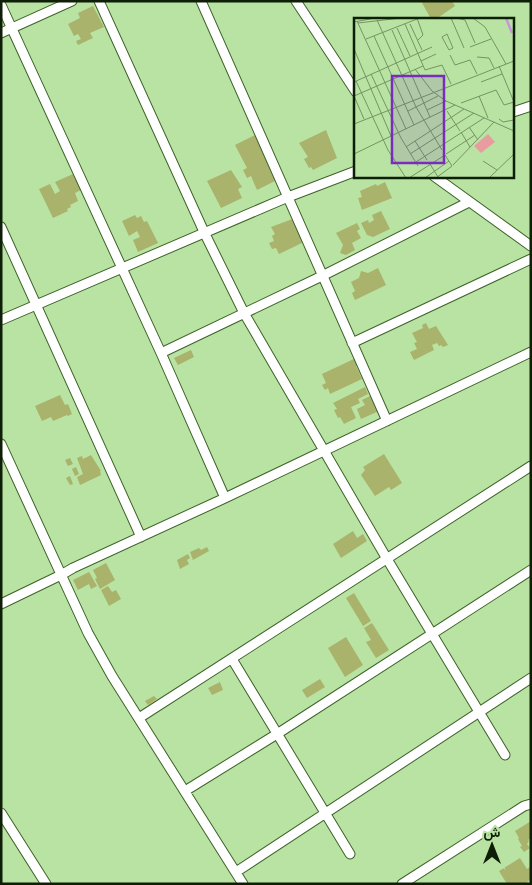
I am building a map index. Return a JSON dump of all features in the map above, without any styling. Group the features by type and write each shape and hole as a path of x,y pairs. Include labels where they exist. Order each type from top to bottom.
{"street":[{"path":"1,33 72,1"},
{"path":"99,1 205,234 244,313 387,559 505,755"},
{"path":"201,1 387,421"},
{"path":"296,1 354,89"},
{"path":"1,5 161,353 225,498"},
{"path":"514,112 531,106"},
{"path":"1,320 288,197 354,172"},
{"path":"437,178 531,246"},
{"path":"161,353 322,276 469,202"},
{"path":"1,227 141,537"},
{"path":"352,342 531,259"},
{"path":"1,604 73,568 325,451 531,352"},
{"path":"1,444 88,634 243,884"},
{"path":"139,718 531,466"},
{"path":"185,791 531,570"},
{"path":"232,659 350,854"},
{"path":"236,872 531,678"},
{"path":"402,884 524,806 531,804"},
{"path":"1,813 46,884"}],"building":[{"path":"421,1 452,1 455,6 437,18 430,18"},
{"path":"93,6 104,27 90,33 93,38 78,45 76,41 81,39 78,34 74,36 68,24 80,18 78,13"},
{"path":"326,130 337,158 313,170 311,167 309,168 304,159 308,157 299,143"},
{"path":"255,135 277,180 257,190 251,176 247,178 243,170 247,168 235,145"},
{"path":"231,170 242,187 238,189 242,198 221,208 207,181"},
{"path":"73,174 81,190 75,193 78,201 70,205 71,207 67,209 68,211 53,218 39,189 50,184 55,194 60,191 55,182"},
{"path":"385,182 392,198 362,210 358,198 362,197 360,191"},
{"path":"381,211 390,229 373,237 367,235 361,223 368,220 369,223 374,220 372,215"},
{"path":"135,215 137,218 141,216 144,222 147,221 158,243 138,252 133,240 140,237 137,231 129,236 122,221"},
{"path":"295,218 306,241 279,254 276,248 272,249 269,243 274,241 272,236 275,234 271,227"},
{"path":"357,223 360,229 357,231 361,238 352,243 355,250 346,255 340,253 343,245 336,233"},
{"path":"378,268 386,285 355,300 352,293 355,291 351,282 359,278 361,271 368,273"},
{"path":"426,323 429,329 436,326 448,345 443,347 437,343 432,345 434,350 414,360 410,352 417,349 414,343 417,342 412,333 423,328 422,325"},
{"path":"191,350 194,357 178,365 174,358"},
{"path":"356,358 360,366 356,366 362,379 330,394 328,388 325,390 322,385 326,383 322,374"},
{"path":"365,387 368,394 358,399 360,403 351,407 356,418 344,424 340,417 338,418 334,410 337,409 333,403"},
{"path":"60,395 65,405 68,404 72,414 53,421 51,417 42,421 35,406"},
{"path":"372,395 379,411 361,419 357,409 365,405 362,400"},
{"path":"384,454 402,483 391,490 389,487 375,496 361,475 365,470 363,467"},
{"path":"91,455 101,471 101,475 80,485 77,477 83,474 77,458 82,456 83,459"},
{"path":"70,458 73,464 68,466 65,460"},
{"path":"76,467 79,474 75,476 72,469"},
{"path":"70,476 73,484 70,485 66,478"},
{"path":"353,531 357,538 363,534 367,541 341,558 333,544"},
{"path":"207,547 209,551 193,560 190,552"},
{"path":"188,554 190,558 187,560 189,564 180,569 177,560"},
{"path":"106,563 115,580 100,589 93,570"},
{"path":"89,572 97,586 91,589 89,584 78,590 73,580"},
{"path":"108,586 112,592 116,590 121,599 109,606 101,590"},
{"path":"354,593 371,621 363,626 346,598"},
{"path":"372,623 389,650 376,658 366,642 371,640 364,628"},
{"path":"346,637 363,665 345,677 328,648"},
{"path":"320,679 325,687 307,698 302,690"},
{"path":"220,682 223,690 212,695 208,688"},
{"path":"154,696 157,699 148,705 145,701"},
{"path":"531,821 531,838 527,844 530,848 524,852 520,847 522,846 515,831"},
{"path":"520,858 527,869 530,867 531,879 527,882 528,884 507,884 499,871"}]}
